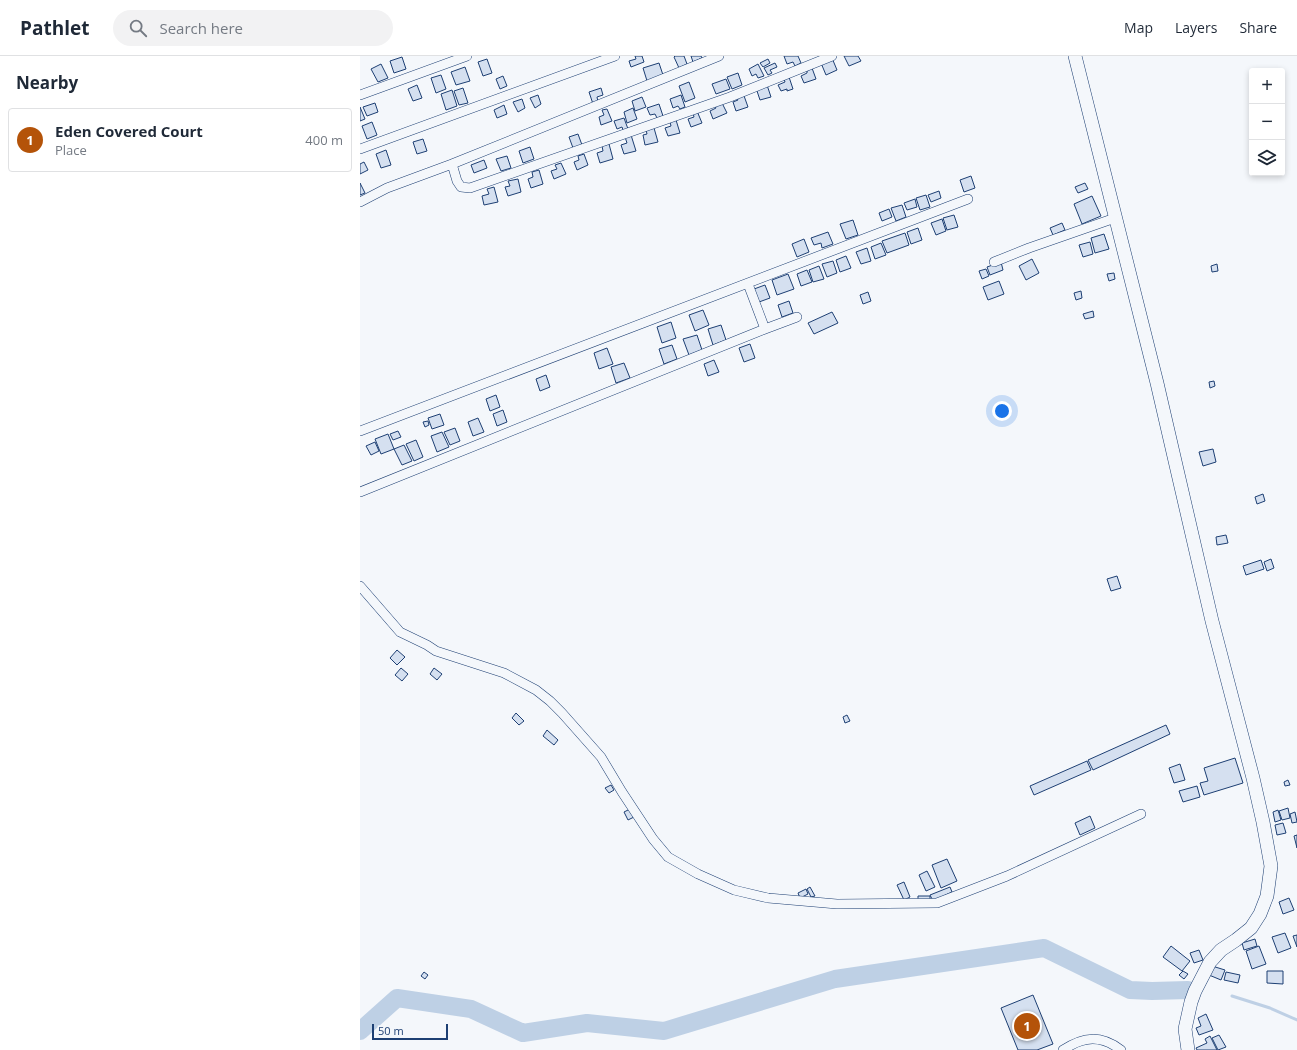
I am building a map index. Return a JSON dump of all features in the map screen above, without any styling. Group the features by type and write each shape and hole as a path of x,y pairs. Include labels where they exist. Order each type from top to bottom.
{"street":[{"path":"360,95 467,56"},
{"path":"360,149 615,56"},
{"path":"360,202 387,188 452,164 719,56"},
{"path":"452,164 457,181 461,187 470,188 730,96 832,56"},
{"path":"1075,56 1157,383 1212,621 1253,778 1271,866 1267,896 1260,914 1251,928 1221,950 1210,962 1190,1002 1185,1029 1188,1050"},
{"path":"360,431 968,199"},
{"path":"994,262 1116,218"},
{"path":"748,284 765,329"},
{"path":"360,492 797,317"},
{"path":"360,586 400,632 436,651 504,673 536,690 550,701 562,712 601,757 629,804 653,840 668,857 698,874 734,890 768,898 837,904 937,903 1007,876 1142,814"},
{"path":"1063,1050 1084,1039 1100,1040 1113,1044 1121,1050"}],"building":[{"path":"635,56 642,56 644,62 631,67 629,61 636,59"},
{"path":"684,56 687,64 679,68 674,57"},
{"path":"691,56 701,56 702,58 693,62"},
{"path":"784,56 798,56 801,63 795,66 793,62 787,64"},
{"path":"844,56 858,56 861,61 849,66"},
{"path":"402,57 406,69 394,73 390,61"},
{"path":"832,58 837,70 826,75 821,63"},
{"path":"487,59 492,73 483,76 478,62"},
{"path":"768,59 770,63 763,67 760,63"},
{"path":"659,63 664,78 648,84 643,68"},
{"path":"775,63 777,67 770,70 772,73 768,75 764,68"},
{"path":"381,64 388,78 378,82 371,69"},
{"path":"758,64 764,76 758,78 756,74 752,76 749,69"},
{"path":"465,67 470,81 456,85 451,72"},
{"path":"812,68 816,79 804,83 801,76"},
{"path":"738,73 742,85 732,89 727,77"},
{"path":"441,75 446,89 436,93 431,78"},
{"path":"503,76 507,86 500,89 496,79"},
{"path":"789,77 793,89 781,91 778,85 785,82 784,79"},
{"path":"726,79 730,89 716,94 712,84"},
{"path":"689,82 695,98 685,102 679,86"},
{"path":"417,85 422,98 413,101 408,89"},
{"path":"767,85 771,97 760,100 756,88"},
{"path":"463,88 468,103 459,105 454,91"},
{"path":"601,88 603,95 597,97 598,102 593,104 589,92"},
{"path":"452,90 457,106 446,110 441,94"},
{"path":"743,93 748,107 736,111 733,102 738,100 736,96"},
{"path":"538,95 541,104 535,108 530,98"},
{"path":"681,95 685,107 680,109 678,106 673,108 670,99"},
{"path":"642,97 646,107 635,111 632,101"},
{"path":"522,99 525,108 518,112 513,102"},
{"path":"721,101 727,113 713,119 710,111 716,108 714,104"},
{"path":"375,103 378,112 367,116 363,107"},
{"path":"659,104 663,116 657,118 655,114 650,115 647,108"},
{"path":"504,105 507,114 497,118 494,110"},
{"path":"360,107 365,119 360,121"},
{"path":"633,108 637,119 627,123 624,112"},
{"path":"607,109 612,121 601,125 599,117 604,115 602,110"},
{"path":"697,111 702,123 691,127 688,119 694,117 693,113"},
{"path":"624,118 628,129 623,130 622,127 617,129 614,121"},
{"path":"676,120 680,133 668,136 665,128 671,126 670,122"},
{"path":"372,122 377,135 367,139 362,126"},
{"path":"654,128 658,142 645,145 643,135 647,134 646,130"},
{"path":"578,134 582,145 573,148 569,137"},
{"path":"631,135 636,151 624,154 621,145 627,143 625,137"},
{"path":"423,139 427,151 417,154 413,142"},
{"path":"609,144 613,159 600,163 597,153 603,151 602,146"},
{"path":"530,147 534,159 523,163 519,151"},
{"path":"386,150 391,165 381,168 376,154"},
{"path":"584,154 588,165 577,170 574,162 579,160 578,156"},
{"path":"507,156 511,168 501,171 496,159"},
{"path":"484,160 487,168 474,173 471,165"},
{"path":"364,162 368,170 360,174 360,164"},
{"path":"561,163 566,174 554,179 551,171 557,169 555,165"},
{"path":"539,170 543,184 531,188 528,179 533,177 532,172"},
{"path":"971,176 975,188 964,192 960,180"},
{"path":"518,179 521,192 508,196 505,187 510,186 508,181"},
{"path":"360,183 365,193 360,195"},
{"path":"1085,183 1088,189 1078,193 1075,187"},
{"path":"494,187 498,202 484,205 482,196 489,194 487,189"},
{"path":"939,191 941,198 931,202 928,195"},
{"path":"926,195 930,207 920,210 916,198"},
{"path":"1092,196 1101,216 1082,224 1074,204"},
{"path":"915,199 917,207 907,210 904,203"},
{"path":"902,205 906,217 896,221 891,208"},
{"path":"889,209 892,217 882,221 879,213"},
{"path":"954,215 958,227 947,230 943,218"},
{"path":"942,219 946,231 936,235 931,223"},
{"path":"853,220 858,235 846,239 840,224"},
{"path":"1062,223 1065,230 1053,235 1050,228"},
{"path":"918,228 922,240 911,244 907,232"},
{"path":"828,232 833,244 822,248 821,243 814,245 811,238"},
{"path":"905,233 909,245 887,253 882,241"},
{"path":"1104,234 1109,249 1095,253 1091,238"},
{"path":"804,239 809,252 797,257 792,244"},
{"path":"1090,242 1093,254 1083,257 1079,245"},
{"path":"881,243 886,255 875,259 871,247"},
{"path":"867,248 871,261 861,264 856,252"},
{"path":"846,256 851,268 840,272 836,260"},
{"path":"1032,259 1039,273 1026,280 1019,266"},
{"path":"833,261 837,273 827,277 822,264"},
{"path":"1001,262 1003,270 990,275 987,267"},
{"path":"1217,264 1218,271 1212,272 1211,266"},
{"path":"819,266 824,279 813,282 809,270"},
{"path":"986,269 989,276 982,279 979,271"},
{"path":"807,270 812,282 801,286 797,274"},
{"path":"1114,273 1115,279 1109,281 1107,274"},
{"path":"788,274 794,289 777,295 772,280"},
{"path":"999,281 1004,294 988,300 983,287"},
{"path":"765,285 770,298 759,302 754,289"},
{"path":"1081,291 1082,298 1076,300 1074,293"},
{"path":"868,292 871,301 863,304 860,295"},
{"path":"789,301 793,313 782,317 778,305"},
{"path":"703,310 709,325 695,331 689,315"},
{"path":"1093,311 1094,317 1085,319 1083,314"},
{"path":"832,312 838,323 814,334 808,323"},
{"path":"671,322 676,338 662,343 657,327"},
{"path":"721,325 726,340 713,345 708,329"},
{"path":"697,335 702,350 689,355 683,339"},
{"path":"750,344 755,358 744,362 739,348"},
{"path":"672,345 677,359 664,364 659,349"},
{"path":"607,348 613,364 599,369 594,353"},
{"path":"714,360 719,372 708,376 704,364"},
{"path":"624,363 630,378 616,383 611,367"},
{"path":"546,375 550,387 540,391 536,379"},
{"path":"1214,381 1215,386 1210,388 1209,382"},
{"path":"496,395 500,407 490,411 486,399"},
{"path":"503,410 507,422 497,426 493,414"},
{"path":"440,414 444,425 432,429 428,418"},
{"path":"478,418 484,432 473,436 468,422"},
{"path":"428,421 429,425 425,427 423,422"},
{"path":"455,428 460,441 450,445 444,432"},
{"path":"398,431 401,437 393,440 390,434"},
{"path":"442,432 449,447 437,452 431,436"},
{"path":"388,434 394,449 381,454 375,439"},
{"path":"416,440 423,457 414,461 406,444"},
{"path":"375,442 379,451 371,455 366,446"},
{"path":"404,445 412,461 402,465 394,449"},
{"path":"1213,449 1216,462 1203,466 1199,452"},
{"path":"1263,494 1265,501 1257,504 1255,497"},
{"path":"1226,535 1228,543 1217,545 1216,537"},
{"path":"1271,559 1274,568 1267,571 1264,562"},
{"path":"1261,560 1264,569 1246,575 1243,566"},
{"path":"1117,576 1121,588 1111,591 1107,579"},
{"path":"397,650 405,657 397,665 390,658"},
{"path":"401,668 408,674 402,681 395,675"},
{"path":"434,668 442,674 437,680 430,674"},
{"path":"516,713 524,721 519,725 512,718"},
{"path":"847,715 850,721 845,723 843,717"},
{"path":"1166,725 1170,734 1093,770 1088,760"},
{"path":"547,730 558,740 554,745 543,736"},
{"path":"1235,758 1243,783 1204,795 1200,783 1208,781 1204,768"},
{"path":"1087,761 1091,770 1034,795 1030,786"},
{"path":"1180,764 1185,780 1174,783 1169,768"},
{"path":"1288,780 1290,785 1285,786 1284,782"},
{"path":"611,785 614,790 609,793 605,788"},
{"path":"1197,786 1200,797 1183,802 1179,791"},
{"path":"1288,808 1290,818 1282,820 1279,811"},
{"path":"630,809 634,817 628,820 624,812"},
{"path":"1278,810 1281,820 1275,822 1273,812"},
{"path":"1295,812 1297,822 1292,823 1290,814"},
{"path":"1090,816 1095,828 1080,835 1075,823"},
{"path":"1283,823 1286,833 1277,835 1275,825"},
{"path":"1297,835 1297,848 1294,836"},
{"path":"947,859 957,881 941,888 932,865"},
{"path":"927,871 935,887 926,891 919,875"},
{"path":"904,882 910,897 904,900 897,885"},
{"path":"810,887 815,896 811,897 807,889"},
{"path":"950,887 952,892 933,901 930,895"},
{"path":"806,889 808,894 800,898 798,893"},
{"path":"918,896 930,896 930,900 918,901"},
{"path":"1289,898 1294,910 1283,914 1279,902"},
{"path":"1285,933 1291,948 1278,953 1272,937"},
{"path":"1297,935 1297,947 1293,936"},
{"path":"1255,939 1257,946 1244,950 1242,943"},
{"path":"1171,946 1190,961 1182,971 1163,957"},
{"path":"1259,946 1266,964 1252,969 1246,951"},
{"path":"1199,950 1203,960 1194,963 1190,953"},
{"path":"1212,966 1225,970 1221,980 1209,975"},
{"path":"1183,971 1188,974 1184,979 1179,975"},
{"path":"1267,971 1283,971 1283,984 1267,983"},
{"path":"424,972 428,975 425,979 421,976"},
{"path":"1226,972 1240,975 1238,983 1224,980"},
{"path":"1033,995 1053,1044 1037,1050 1018,1050 1001,1008"},
{"path":"1206,1014 1213,1030 1199,1035 1196,1028 1201,1026 1198,1018"},
{"path":"1219,1035 1226,1047 1218,1050 1212,1038"},
{"path":"1210,1036 1217,1050 1197,1050 1196,1048 1207,1043 1205,1039"}],"waterway":[{"path":"360,1031 397,998 471,1009 523,1033 587,1023 664,1031 835,979 1044,948 1130,990 1188,990"},
{"path":"1232,996 1270,1008 1297,1020"}],"place":[{"name":"Eden Covered Court","path":"1027,1026"}]}
